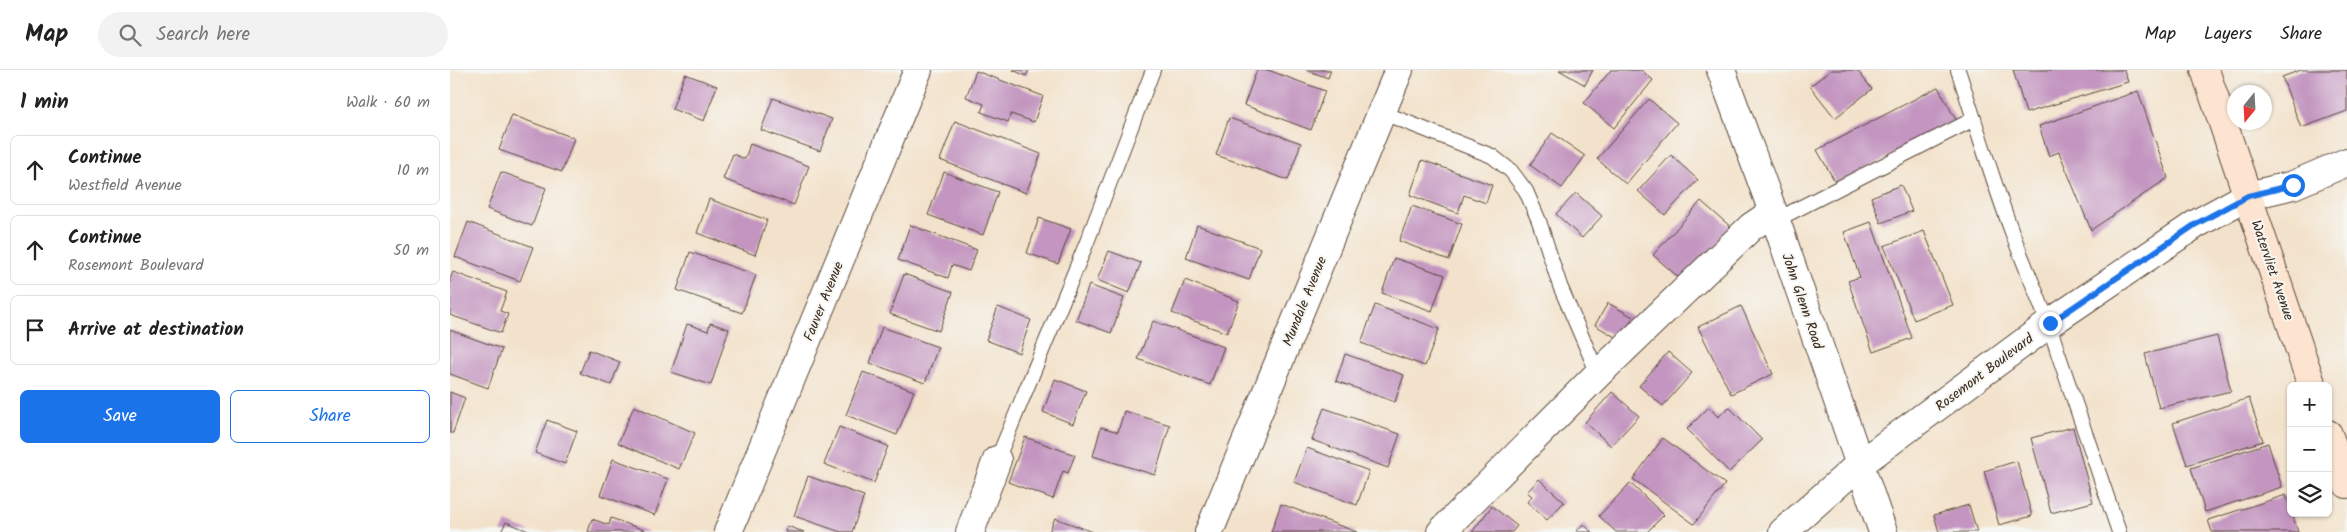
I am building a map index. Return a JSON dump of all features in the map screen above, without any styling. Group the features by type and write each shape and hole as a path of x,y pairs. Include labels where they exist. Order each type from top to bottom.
{"street":[{"name":"Fauver Avenue","path":"728,532 918,70"},
{"name":"Mundale Avenue","path":"1210,532 1399,70"},
{"name":"John Glenn Road","path":"1722,70 1883,532"},
{"name":"Watervliet Avenue","path":"2205,70 2311,382"},
{"name":"Rosemont Boulevard","path":"1783,532 1860,464 2050,323 2196,224 2248,196 2293,185 2347,162"},
{"path":"1440,532 1598,374 1750,227 1774,216"},
{"path":"2332,445 2347,484"},
{"path":"970,532 997,460"}],"lane":[{"path":"997,460 1087,242 1153,70"},
{"path":"1958,70 2003,208 2030,282 2050,323 2058,353 2120,532"},
{"path":"1381,112 1492,156 1511,171 1526,192 1539,221 1560,286 1598,374"},
{"path":"1774,216 1974,119"}],"building":[{"path":"1013,70 1029,70 1026,76"},
{"path":"1257,70 1268,70 1325,91 1311,130 1244,105"},
{"path":"1306,70 1331,70 1328,78"},
{"path":"1559,70 1593,70 1585,85"},
{"path":"1611,70 1641,70 1653,80 1614,128 1584,103"},
{"path":"1831,70 1857,70 1872,89 1835,118 1810,86"},
{"path":"2013,70 2124,70 2128,82 2026,113"},
{"path":"2301,70 2347,70 2347,111 2301,128 2282,77"},
{"path":"976,71 1043,96 1034,122 1011,114 1008,122 981,112 984,104 966,97"},
{"path":"685,74 717,86 704,121 672,109"},
{"path":"1938,87 1956,120 1837,185 1817,150"},
{"path":"2138,91 2168,178 2091,230 2059,152 2049,156 2039,126"},
{"path":"773,98 832,119 820,151 761,130"},
{"path":"1649,99 1677,123 1626,184 1597,159"},
{"path":"512,115 574,138 562,172 499,150"},
{"path":"1229,118 1301,143 1288,180 1216,155"},
{"path":"955,121 1041,154 1026,193 940,160"},
{"path":"1552,133 1585,156 1562,188 1530,165"},
{"path":"750,144 809,166 794,205 723,179 733,154 745,159"},
{"path":"1671,155 1698,180 1665,215 1638,191"},
{"path":"1422,160 1492,185 1486,203 1464,195 1458,213 1410,195"},
{"path":"501,172 546,188 532,226 487,209"},
{"path":"944,172 998,192 983,235 928,215"},
{"path":"1901,185 1912,211 1881,223 1871,197"},
{"path":"1576,193 1602,216 1582,238 1556,214"},
{"path":"709,199 767,220 755,255 697,233"},
{"path":"1701,201 1732,228 1685,283 1653,255"},
{"path":"1412,206 1462,224 1449,260 1399,241"},
{"path":"1039,218 1071,229 1058,264 1027,253"},
{"path":"468,222 533,247 520,281 455,257"},
{"path":"1871,222 1912,338 1873,352 1848,281 1860,277 1844,232"},
{"path":"910,225 977,250 969,271 952,265 948,278 898,260"},
{"path":"1197,225 1260,248 1249,280 1186,258"},
{"path":"1924,231 1953,305 1914,320 1884,246"},
{"path":"1109,251 1141,263 1129,293 1097,280"},
{"path":"690,252 756,275 742,313 677,290"},
{"path":"1394,258 1445,275 1432,311 1382,293"},
{"path":"453,272 507,292 500,311 508,314 501,333 450,315 450,279"},
{"path":"904,274 953,292 939,331 890,314"},
{"path":"1185,280 1239,301 1227,333 1172,313"},
{"path":"1089,285 1124,298 1111,333 1076,320"},
{"path":"1608,303 1633,317 1620,340 1595,325"},
{"path":"1375,305 1439,329 1425,366 1361,343"},
{"path":"1741,306 1773,374 1731,394 1698,327"},
{"path":"998,307 1031,320 1019,353 986,340"},
{"path":"1153,321 1224,347 1210,385 1138,359"},
{"path":"710,323 729,329 711,385 671,372 687,324 708,331"},
{"path":"882,327 938,347 925,383 870,363"},
{"path":"450,330 502,349 488,388 450,374"},
{"path":"2217,336 2231,391 2159,408 2145,354"},
{"path":"589,350 620,362 611,385 580,373"},
{"path":"1668,352 1692,373 1663,406 1639,386"},
{"path":"1345,354 1404,375 1395,402 1336,381"},
{"path":"863,372 914,391 897,435 846,415"},
{"path":"1055,379 1086,391 1073,424 1043,412"},
{"path":"450,392 465,398 453,433 450,433"},
{"path":"1612,392 1639,416 1611,446 1585,422"},
{"path":"2249,398 2263,441 2187,465 2173,423"},
{"path":"634,406 695,433 679,469 618,443"},
{"path":"1709,407 1718,417 1729,407 1762,440 1729,472 1687,429"},
{"path":"1324,408 1400,434 1388,468 1312,440"},
{"path":"1124,411 1170,425 1155,475 1093,456 1101,427 1118,432"},
{"path":"547,420 577,431 565,464 535,453"},
{"path":"839,427 888,446 874,483 824,464"},
{"path":"2073,427 2093,502 2051,513 2031,438"},
{"path":"1025,437 1075,455 1068,473 1063,471 1053,499 1008,482"},
{"path":"1663,438 1725,484 1694,524 1633,479"},
{"path":"2268,443 2282,487 2205,512 2191,468"},
{"path":"1307,448 1369,471 1357,505 1294,482"},
{"path":"613,459 668,479 655,515 600,495"},
{"path":"2017,461 2032,516 1999,525 1984,471"},
{"path":"808,476 864,496 852,532 841,532 794,516"},
{"path":"1539,479 1564,502 1547,520 1527,502 1532,496 1527,492"},
{"path":"1630,483 1664,515 1647,532 1616,532 1599,516"},
{"path":"2286,495 2287,517 2293,517 2298,532 2212,532 2208,520"},
{"path":"1281,504 1357,532 1271,532"},
{"path":"1969,505 1977,532 1939,532 1934,515"},
{"path":"1492,506 1517,526 1512,532 1472,532"},
{"path":"611,518 649,532 588,532 592,519 609,525"},
{"path":"1055,518 1093,532 1049,532"},
{"path":"506,522 531,532 501,532"},
{"path":"1583,524 1592,532 1576,532"},
{"path":"787,526 804,532 785,532"}],"route":[{"path":"2050,323 2196,224 2248,196 2293,185"}]}
